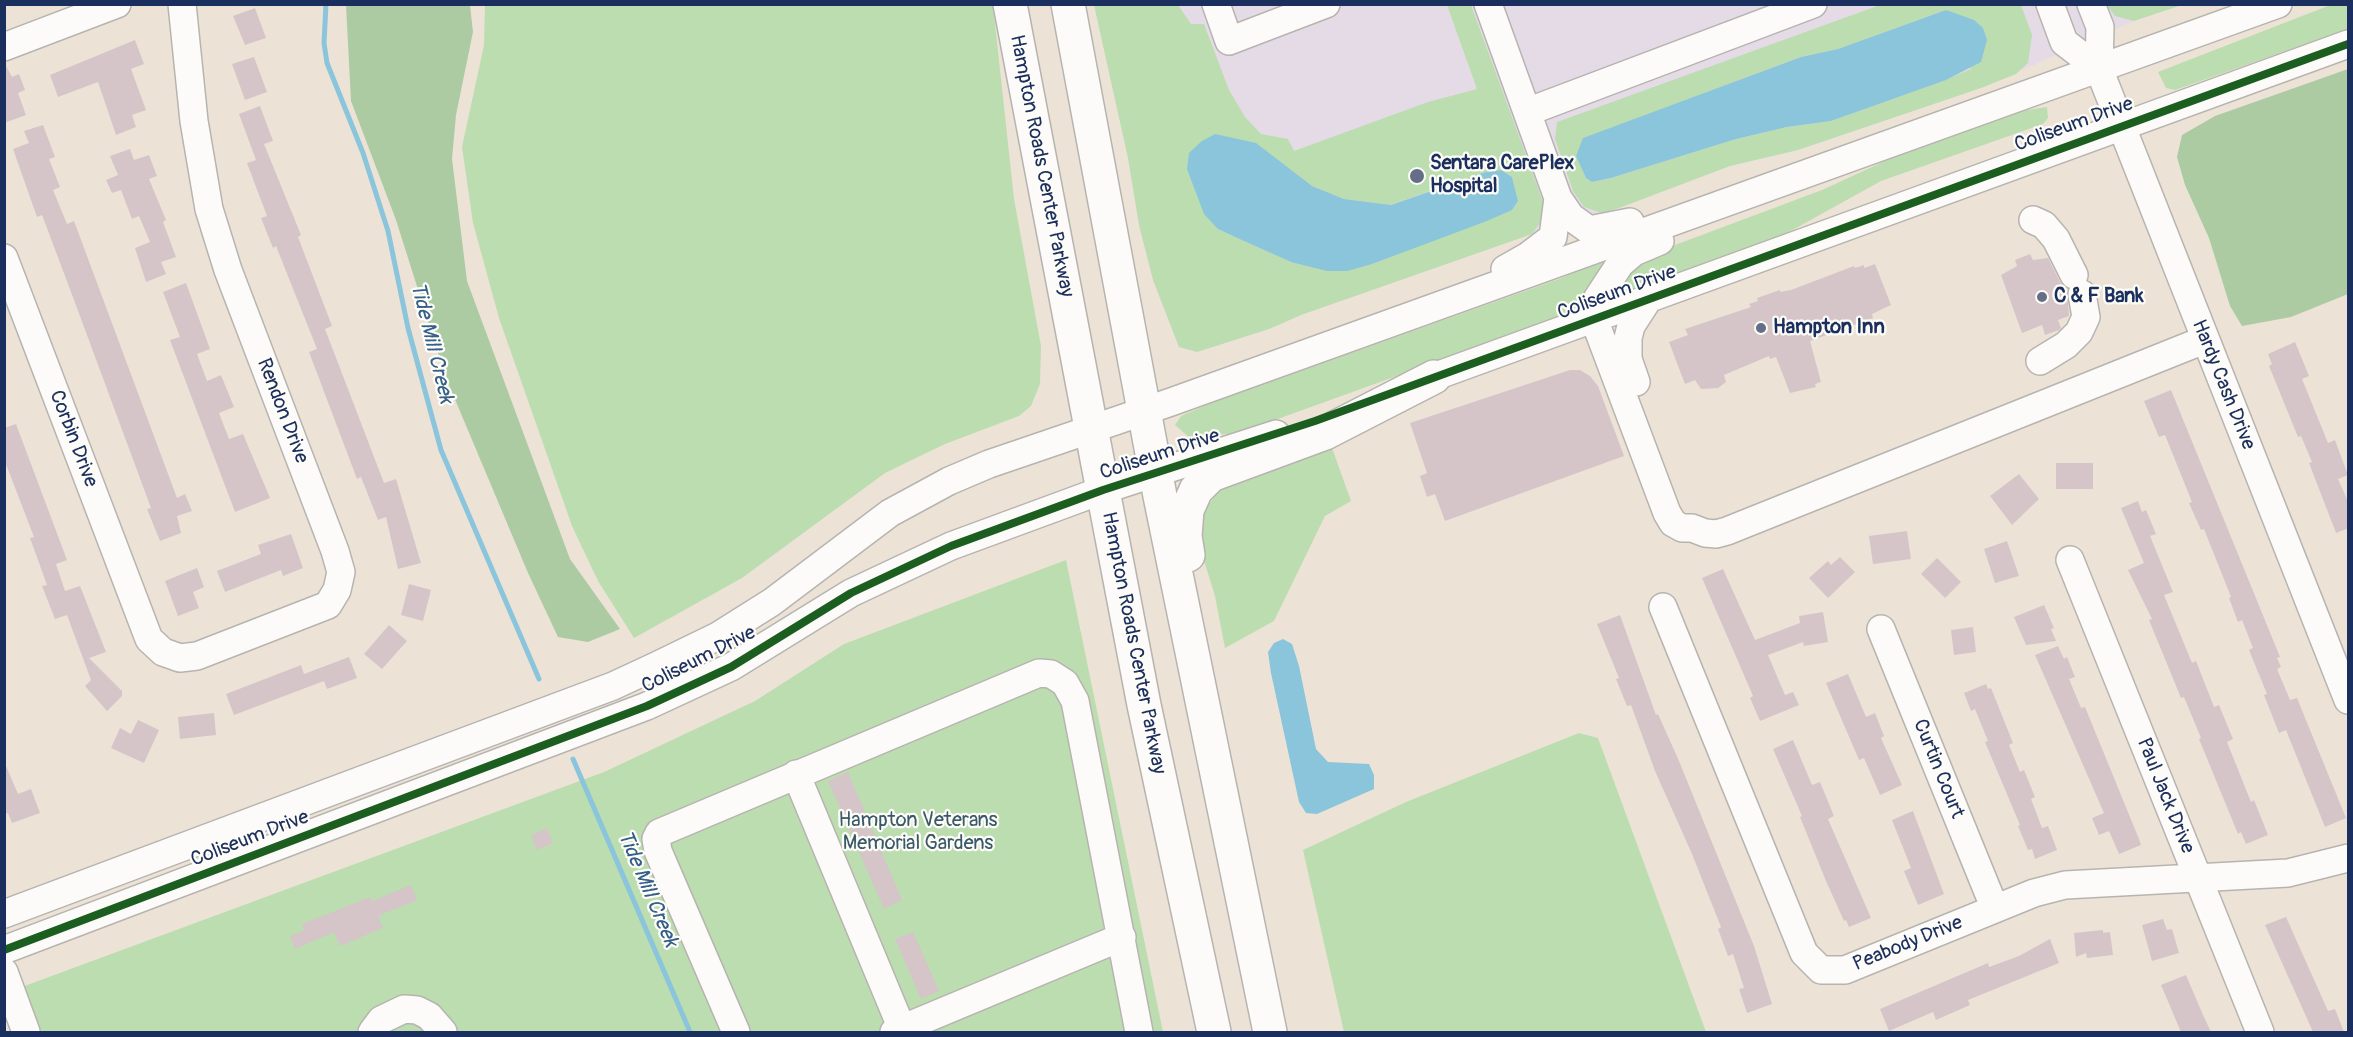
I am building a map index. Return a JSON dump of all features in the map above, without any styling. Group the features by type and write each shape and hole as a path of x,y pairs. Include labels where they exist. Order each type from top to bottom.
{"main road":[{"name":"Hampton Roads Center Parkway","path":"1010,4 1144,705 1214,1032"},
{"path":"1068,4 1144,411 1230,845 1270,1032"},
{"path":"1230,845 1203,631 1185,536 1190,500 1203,481 1219,470 1325,433 1434,377"}],"street":[{"path":"4,46 117,4"},
{"name":"Rendon Drive","path":"142,621 149,639 163,652 180,657 197,656 328,605 337,590 341,572 228,270 209,209 194,121 182,4"},
{"path":"1216,4 1229,42 1326,4"},
{"path":"1488,4 1558,198 1571,217 1589,230 1611,227 1768,187"},
{"path":"1527,112 1813,4"},
{"path":"2050,4 2064,42 2099,69"},
{"path":"2091,4 2100,27 2099,69"},
{"name":"Coliseum Drive","path":"4,914 645,671 743,621 802,580 868,527 930,491 989,464 1144,411 2278,4"},
{"name":"Coliseum Drive","path":"4,950 646,706 731,667 822,609 881,578 951,546 1103,490 1255,442 2121,125 2349,44"},
{"name":"Hardy Cash Drive","path":"2099,69 2349,700"},
{"path":"1926,129 1800,191 1634,252 1607,280 1597,300 1594,319 1667,513 1673,523 1682,528 1716,534 1727,531 2205,340"},
{"path":"1429,309 1528,256 1553,237 1558,198"},
{"path":"2033,219 2044,225 2056,239 2078,284 2086,317 2079,332 2066,345 2040,361"},
{"name":"Corbin Drive","path":"4,258 142,621"},
{"path":"1649,298 1631,326 1626,348 1628,359 1683,513 1692,528"},
{"name":"Paul Jack Drive","path":"2070,560 2260,1032"},
{"name":"Peabody Drive","path":"1663,607 1804,953 1821,970 1845,970 2034,893 2065,885 2288,873 2349,858"},
{"name":"Curtin Court","path":"1881,629 1995,909"},
{"path":"736,1032 658,851 656,839 664,829 1031,676 1051,674 1065,683 1075,701 1139,1032"},
{"path":"796,774 898,1031 1122,937"},
{"path":"4,972 26,1032"},
{"path":"372,1032 381,1020 404,1009 417,1010 429,1016 442,1032"}],"shaded area":[{"name":"Sentara CarePlex Hospital","path":"1094,5 2182,5 2134,21 1981,88 1798,150 1730,166 1619,208 1532,234 1301,315 1269,329 1197,352 1179,347 1153,280 1139,225 1128,158"}],"green space":[{"path":"2333,4 2348,5 2348,29 2175,90 2166,88 2158,72"},
{"path":"346,5 470,5 473,32 456,115 452,159 467,281 570,559 620,629 588,642 558,637 528,573 446,378 396,220 351,101"},
{"path":"485,5 993,5 1014,199 1041,346 1040,384 1031,406 1019,416 945,444 885,473 742,578 634,638 598,581 572,526 499,318 473,223 462,147 484,45"},
{"path":"1094,5 1178,5 1191,24 1204,24 1229,90 1245,117 1261,134 1288,139 1294,151 1428,102 1477,89 1447,5 1471,5 1547,213 1532,234 1301,315 1269,329 1197,352 1179,347 1153,280 1139,225 1128,158","holes":["1501,170 1512,177 1518,201 1512,210 1372,264 1291,262 1218,229 1291,172 1312,186 1344,199 1390,205 1486,172"]},
{"path":"1880,5 2021,5 2032,35 2028,63 2016,74 1798,150 1730,166 1602,213 1584,207 1573,191 1555,139 1557,122","holes":["1946,10 1971,69 1831,121 1787,127 1736,139 1593,182 1586,178 1576,156 1584,138 1801,57 1838,49"]},
{"path":"2107,5 2182,5 2134,21 2115,16"},
{"path":"2348,69 2348,294 2291,317 2242,326 2230,306 2209,238 2185,185 2177,157 2182,135 2215,116"},
{"path":"2047,107 2048,118 2043,124 1881,181 1778,238 1633,292 1624,293 1620,287 1630,270 1643,257 1822,190 1920,145 2013,112"},
{"path":"1612,257 1586,288 1578,307 1546,322 1239,433 1189,437 1175,425 1181,416 1211,403 1559,279"},
{"path":"1331,445 1351,501 1325,516 1274,621 1225,648 1215,596 1201,551 1200,517 1222,486"},
{"name":"Hampton Veterans Memorial Gardens","path":"1066,560 1163,1032 27,1032 11,991 604,772 755,701 844,644"},
{"path":"1579,733 1598,738 1706,1032 1344,1032 1303,850 1406,802"}],"water":[{"path":"1946,10 1974,20 1983,28 1987,40 1981,62 1946,80 1831,121 1787,127 1736,139 1592,182 1586,178 1576,156 1583,138 1801,57 1838,49"},
{"path":"1215,134 1256,143 1312,186 1344,199 1391,205 1486,172 1501,170 1512,177 1518,201 1512,210 1487,221 1372,264 1347,271 1327,271 1291,262 1218,229 1204,214 1187,169 1189,153 1202,141"},
{"path":"1283,639 1292,644 1299,666 1316,749 1328,762 1369,764 1374,775 1374,789 1317,814 1306,813 1299,802 1271,673 1268,652 1274,643"}],"building":[{"path":"255,8 266,38 245,45 233,16"},
{"path":"135,40 144,64 131,69 146,110 132,115 136,127 116,135 98,82 58,97 50,75"},
{"path":"254,57 267,92 245,100 232,64"},
{"path":"4,62 12,77 19,74 25,90 18,93 26,115 4,123"},
{"path":"260,106 273,141 264,144 301,235 298,237 332,326 325,329 384,483 396,479 421,563 398,569 386,517 378,520 361,477 357,479 309,352 317,349 276,246 273,248 261,218 267,216 247,163 256,160 239,114"},
{"path":"43,125 55,157 49,159 60,187 53,190 67,224 74,221 177,498 185,494 192,511 177,516 181,533 160,541 147,509 151,508 74,300 42,215 37,217 13,149 29,143 24,131"},
{"path":"130,149 134,160 149,155 157,176 149,179 166,220 163,222 176,257 161,262 166,274 146,282 135,248 150,242 139,216 132,219 121,190 112,193 106,180 118,175 110,156"},
{"name":"C & F Bank","path":"2030,254 2033,260 2048,258 2060,282 2067,289 2069,316 2058,320 2061,328 2059,330 2045,335 2042,325 2022,333 2001,275 2017,266 2015,260"},
{"name":"Hampton Inn","path":"1875,264 1891,305 1872,314 1873,318 1810,341 1821,382 1815,384 1816,387 1790,393 1776,357 1770,359 1769,356 1724,375 1726,382 1718,388 1701,389 1695,380 1685,384 1669,342 1688,335 1685,329 1751,307 1749,304 1758,301 1757,298 1780,290 1780,292 1791,290 1854,266 1855,268 1864,265 1864,268"},
{"path":"186,283 210,349 197,354 207,381 221,375 234,407 219,413 229,439 243,434 270,498 235,512 170,340 180,337 163,292"},
{"path":"2295,342 2309,376 2302,379 2328,443 2335,440 2348,475 2338,479 2349,504 2349,528 2336,533 2309,463 2312,462 2301,436 2298,437 2269,366 2272,364 2268,354"},
{"path":"1570,370 1580,370 1590,376 1598,386 1624,456 1445,521 1435,494 1427,497 1420,476 1427,473 1410,423"},
{"path":"2171,390 2280,657 2277,658 2281,667 2277,669 2290,700 2297,698 2346,818 2325,827 2286,730 2279,733 2264,695 2267,694 2249,650 2253,648 2242,620 2238,622 2229,598 2231,597 2204,529 2201,530 2189,503 2192,502 2165,435 2159,437 2144,401"},
{"path":"16,424 67,560 56,564 65,591 80,586 106,652 89,658 122,691 122,696 107,711 85,686 91,680 67,615 55,619 42,586 47,585 30,538 34,537 4,459 4,428"},
{"path":"2056,463 2093,463 2093,489 2056,489"},
{"path":"2019,474 2039,499 2012,525 1990,496"},
{"path":"2138,501 2142,512 2146,510 2156,534 2150,536 2173,592 2164,595 2192,663 2196,661 2214,707 2219,705 2233,739 2227,742 2251,802 2254,800 2268,835 2246,844 2241,832 2238,834 2184,697 2181,698 2149,620 2152,619 2128,570 2144,563 2121,508"},
{"path":"1907,531 1911,559 1873,564 1869,536"},
{"path":"291,534 303,568 283,576 281,570 225,592 217,571 261,554 258,545"},
{"path":"2007,541 2019,576 1995,583 1984,549"},
{"path":"1840,557 1855,572 1828,598 1809,578 1828,561 1831,565"},
{"path":"1937,558 1961,582 1945,598 1921,574"},
{"path":"197,568 204,587 193,592 199,608 178,616 165,581"},
{"path":"1723,569 1755,640 1800,623 1799,616 1823,612 1828,642 1804,646 1803,642 1768,655 1785,695 1793,692 1799,705 1760,721 1750,698 1753,696 1702,578"},
{"path":"409,584 431,590 423,621 401,615"},
{"path":"2044,605 2054,628 2051,629 2056,641 2026,645 2014,617"},
{"path":"1620,615 1656,715 1658,714 1679,761 1754,946 1772,1004 1747,1013 1739,989 1744,988 1733,954 1728,956 1718,929 1721,927 1655,771 1631,705 1627,706 1616,679 1619,678 1597,624"},
{"path":"389,625 407,641 382,669 364,654"},
{"path":"1973,627 1976,652 1954,655 1951,630"},
{"path":"2058,646 2064,659 2067,657 2075,677 2069,679 2081,708 2085,707 2141,845 2119,854 2109,831 2099,835 2092,818 2104,813 2035,655"},
{"path":"349,657 357,678 327,689 324,681 234,715 226,694 301,665 304,674"},
{"path":"1848,674 1866,717 1875,713 1884,736 1881,738 1902,785 1880,795 1864,758 1859,760 1826,683"},
{"path":"1986,684 1988,689 1991,688 2013,743 2009,745 2020,772 2024,770 2035,797 2031,799 2042,828 2048,826 2057,850 2035,859 2032,849 2028,850 2018,826 2020,825 1985,742 1988,741 1975,709 1971,711 1964,693"},
{"path":"214,713 216,735 180,739 178,717"},
{"path":"138,720 159,730 144,763 111,748 120,728 131,734"},
{"path":"1793,740 1812,785 1820,782 1834,816 1828,819 1871,918 1849,927 1826,881 1800,817 1802,816 1773,749"},
{"path":"4,761 18,794 31,789 40,813 12,823 8,813 4,814"},
{"path":"848,772 902,900 884,909 828,781"},
{"path":"1913,811 1944,894 1918,905 1904,871 1911,868 1892,820"},
{"path":"547,828 553,843 537,850 531,835"},
{"path":"411,885 417,900 378,916 383,928 340,946 334,932 295,949 290,936 304,930 302,924 370,897 372,901"},
{"path":"2286,917 2328,1011 2335,1009 2344,1032 2313,1032 2265,925"},
{"path":"2163,919 2167,930 2172,929 2179,953 2152,961 2142,925"},
{"path":"2103,930 2103,933 2110,932 2113,955 2087,958 2086,953 2076,957 2074,933"},
{"path":"913,932 939,991 921,999 895,939"},
{"path":"2050,939 2059,963 1968,1000 1970,1005 1936,1020 1933,1012 1889,1031 1880,1009 1988,963 1989,967 2019,956"},
{"path":"2186,975 2211,1032 2181,1032 2161,985"}],"waterway":[{"name":"Tide Mill Creek","path":"326,4 324,43 327,63 363,153 388,231 408,328 441,450 539,679"},
{"name":"Tide Mill Creek","path":"573,759 690,1032"}],"cycle path":[{"path":"4,950 647,706 731,667 851,593 951,546 1103,490 1315,421 2348,44"}],"place":[{"name":"Sentara CarePlex Hospital","path":"1417,176"},
{"name":"C & F Bank","path":"2042,297"},
{"name":"Hampton Inn","path":"1761,328"}]}
